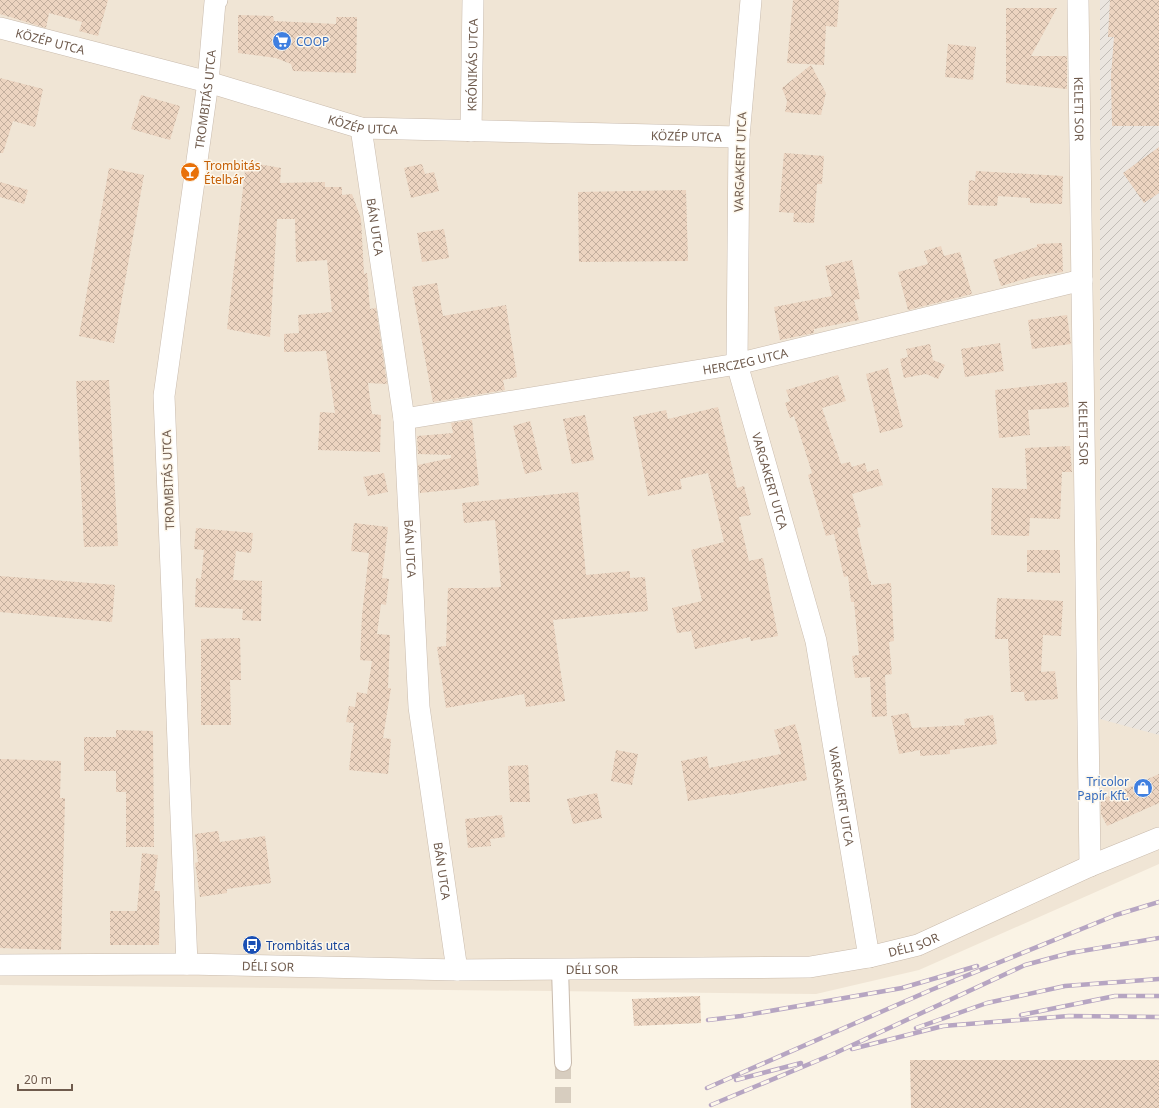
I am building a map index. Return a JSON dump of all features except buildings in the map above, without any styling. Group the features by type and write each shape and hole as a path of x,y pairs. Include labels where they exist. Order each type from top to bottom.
{"street":[{"name":"TROMBITÁS UTCA","path":"187,964 164,396 208,82 215,2 217,0"},
{"name":"KRÓNIKÁS UTCA","path":"471,131 473,0"},
{"name":"VARGAKERT UTCA","path":"751,0 739,137 737,364 816,641 869,957"},
{"name":"KELETI SOR","path":"1078,0 1090,866"},
{"name":"KÖZÉP UTCA","path":"0,28 208,82 361,128 739,137"},
{"name":"BÁN UTCA","path":"361,128 404,419 419,707 457,970"},
{"name":"HERCZEG UTCA","path":"404,419 737,364 1082,280"},
{"name":"DÉLI SOR","path":"0,965 187,964 457,970 810,967 869,957 918,945 1090,866 1159,838"},
{"path":"560,970 563,1064"}],"shaded area":[{"path":"0,0 1159,0 1159,864 919,970 816,994 0,985"},
{"path":"1100,0 1159,0 1159,735 1100,719"}],"tunnel":[{"path":"563,1063 563,1108"}],"railway":[{"path":"707,1088 931,990 1116,915 1159,902"},
{"path":"711,1105 831,1055 1025,965 1070,953 1159,938"},
{"path":"708,1020 741,1016 902,988 977,966"},
{"path":"916,1028 987,1003 1065,986 1159,979"},
{"path":"1021,1015 1115,996 1159,996"},
{"path":"852,1049 943,1026 1069,1016 1159,1017"},
{"path":"736,1080 801,1063"}],"place":[{"name":"COOP","path":"282,41"},
{"name":"Trombitás Ételbár","path":"190,172"},
{"name":"Tricolor Papír Kft.","path":"1143,788"},
{"name":"Trombitás utca","path":"252,945"}]}
